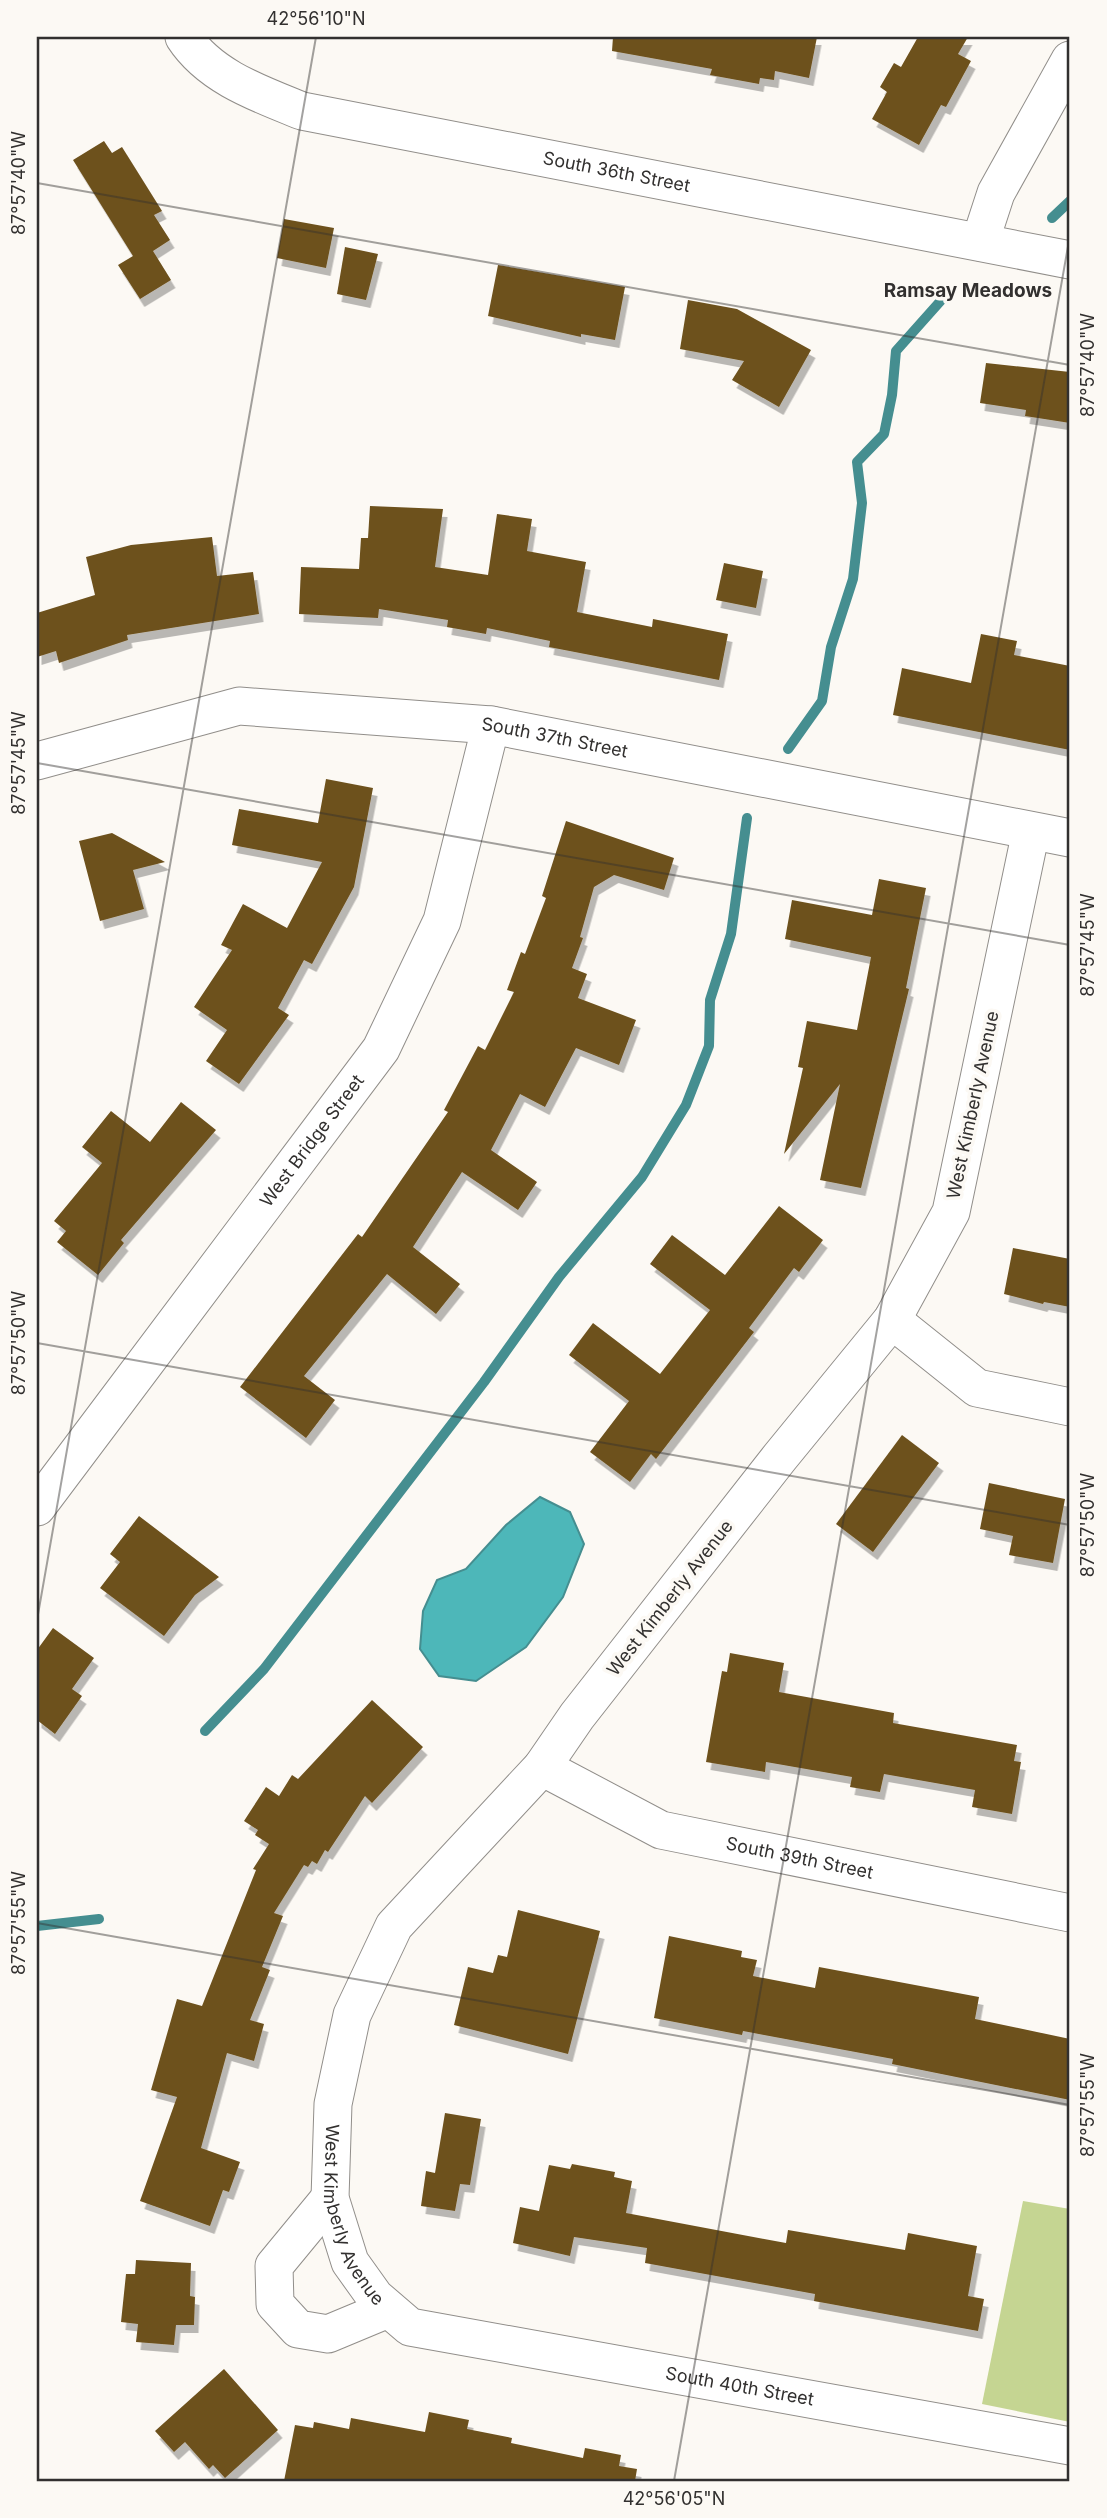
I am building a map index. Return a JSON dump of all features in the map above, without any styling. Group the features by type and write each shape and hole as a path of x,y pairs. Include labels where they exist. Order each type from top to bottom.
{"street":[{"name":"South 36th Street","path":"184,37 192,49 242,87 302,111 1070,260"},
{"path":"981,242 996,193 1070,60"},
{"name":"South 37th Street","path":"37,761 239,706 491,725 1070,838"},
{"name":"West Bridge Street","path":"37,1507 381,1049 442,921 491,725"},
{"name":"West Kimberly Avenue","path":"399,2318 375,2298 350,2262 330,2198 333,2104 352,2015 394,1926 443,1869 542,1767 577,1716 695,1565 892,1320 951,1212 1031,831"},
{"path":"892,1320 977,1388 1070,1407"},
{"name":"South 39th Street","path":"542,1767 661,1830 1070,1913"},
{"path":"330,2198 274,2266 275,2304 298,2329 328,2334 399,2318"},
{"name":"South 40th Street","path":"399,2318 1070,2446"}],"green space":[{"path":"1023,2201 1070,2209 1070,2422 982,2404"}],"water":[{"path":"540,1497 570,1512 584,1544 563,1597 526,1647 476,1681 439,1676 420,1649 423,1611 437,1580 466,1569 506,1525"}],"building":[{"path":"613,37 817,37 809,78 775,71 774,80 760,78 759,84 710,75 712,69 612,51"},
{"path":"918,37 968,37 958,54 971,61 946,107 941,105 919,145 872,119 887,92 880,87 894,63 901,67"},
{"path":"104,141 112,153 122,147 162,211 154,215 170,240 153,251 171,280 140,299 118,265 133,256 73,160"},
{"path":"284,219 334,228 326,268 277,258"},
{"path":"345,247 378,254 366,300 337,294"},
{"path":"498,265 625,287 615,340 581,334 581,337 488,316"},
{"path":"688,300 737,309 811,350 779,407 732,380 744,361 680,349"},
{"path":"986,363 1070,372 1070,423 1025,416 1026,410 980,403"},
{"path":"370,506 443,509 435,567 488,575 497,514 532,519 527,551 586,562 577,612 652,627 653,619 728,634 719,680 549,647 550,641 487,628 486,634 447,627 448,620 379,609 378,618 299,614 301,567 359,569 361,538 368,538"},
{"path":"212,537 217,576 253,572 259,614 127,635 128,640 59,663 56,651 37,657 37,613 95,595 86,557 131,545"},
{"path":"724,563 763,571 756,608 716,600"},
{"path":"981,634 1017,641 1014,655 1070,666 1070,750 893,715 902,668 971,683"},
{"path":"326,779 373,788 354,887 312,964 304,960 278,1008 289,1015 239,1084 206,1061 227,1030 194,1007 232,950 221,945 243,904 287,928 322,862 232,845 239,809 318,823"},
{"path":"566,821 674,858 664,890 614,875 594,887 580,937 583,938 572,968 587,974 578,998 636,1020 619,1065 576,1048 545,1107 520,1094 491,1150 537,1182 518,1210 462,1172 413,1247 460,1284 436,1314 387,1274 304,1376 335,1400 306,1438 240,1387 358,1234 362,1237 448,1112 444,1110 478,1046 485,1050 514,992 507,990 521,952 525,954 546,898 542,896"},
{"path":"112,833 165,862 133,870 144,909 100,921 79,841"},
{"path":"879,879 926,888 906,988 909,989 861,1188 820,1180 840,1084 784,1154 803,1068 798,1067 807,1021 857,1030 871,957 785,939 792,900 872,915"},
{"path":"181,1102 216,1130 121,1240 124,1243 98,1275 57,1242 66,1231 54,1221 102,1163 82,1147 111,1111 150,1142"},
{"path":"779,1206 823,1240 799,1272 794,1268 749,1328 754,1332 656,1459 651,1454 630,1482 590,1452 629,1401 569,1355 593,1323 660,1374 710,1310 650,1264 672,1235 725,1275"},
{"path":"1013,1248 1070,1259 1070,1307 1043,1304 1004,1294"},
{"path":"902,1435 939,1463 873,1552 836,1524"},
{"path":"989,1483 1065,1499 1053,1563 1009,1555 1013,1536 980,1529"},
{"path":"139,1516 219,1577 195,1595 164,1636 100,1588 120,1562 110,1554"},
{"path":"53,1628 94,1658 72,1689 82,1696 55,1734 37,1720 37,1650"},
{"path":"730,1653 784,1663 779,1692 894,1713 893,1723 1017,1745 1014,1761 1021,1762 1012,1814 972,1807 975,1790 884,1774 880,1792 850,1787 852,1777 766,1762 765,1772 706,1762 722,1671 727,1672"},
{"path":"372,1700 423,1747 372,1803 365,1796 328,1852 325,1850 317,1864 312,1861 308,1867 304,1865 274,1913 283,1916 262,1967 270,1970 250,2020 264,2024 254,2061 227,2053 201,2148 240,2162 229,2192 223,2190 210,2226 140,2201 177,2097 151,2090 177,1999 202,2006 256,1870 253,1869 269,1844 255,1835 258,1830 244,1821 266,1787 279,1796 292,1775 298,1779"},
{"path":"518,1910 600,1931 568,2054 454,2025 468,1967 493,1973 498,1955 507,1957"},
{"path":"669,1936 742,1951 741,1957 757,1960 753,1976 815,1988 819,1967 979,1997 975,2019 1070,2039 1070,2100 892,2064 893,2059 743,2031 742,2035 654,2018"},
{"path":"445,2113 481,2119 470,2185 460,2184 455,2211 421,2206 426,2171 435,2173"},
{"path":"572,2164 615,2172 614,2177 632,2181 626,2213 786,2243 788,2230 905,2250 908,2233 977,2246 968,2296 984,2299 978,2331 814,2301 815,2294 645,2263 647,2248 574,2237 570,2256 513,2243 520,2207 539,2211 549,2165 570,2169"},
{"path":"136,2260 191,2263 190,2296 195,2297 194,2325 176,2325 174,2345 136,2342 138,2324 121,2322 126,2274 135,2274"},
{"path":"224,2369 278,2430 225,2478 213,2465 209,2469 185,2442 174,2452 155,2431"},
{"path":"429,2412 469,2420 467,2429 512,2438 511,2443 583,2458 585,2448 621,2455 619,2466 637,2469 635,2481 284,2481 295,2425 313,2428 314,2422 349,2429 351,2418 425,2432"}],"waterway":[{"path":"1052,218 1070,201"},
{"path":"788,749 822,701 831,647 853,579 862,503 857,462 884,434 892,395 896,351 945,296"},
{"path":"205,1731 264,1669 484,1382 559,1277 642,1177 686,1105 709,1046 710,1000 731,934 747,818"},
{"path":"37,1926 99,1919"}],"district":[{"name":"Ramsay Meadows","path":"968,290"}]}
